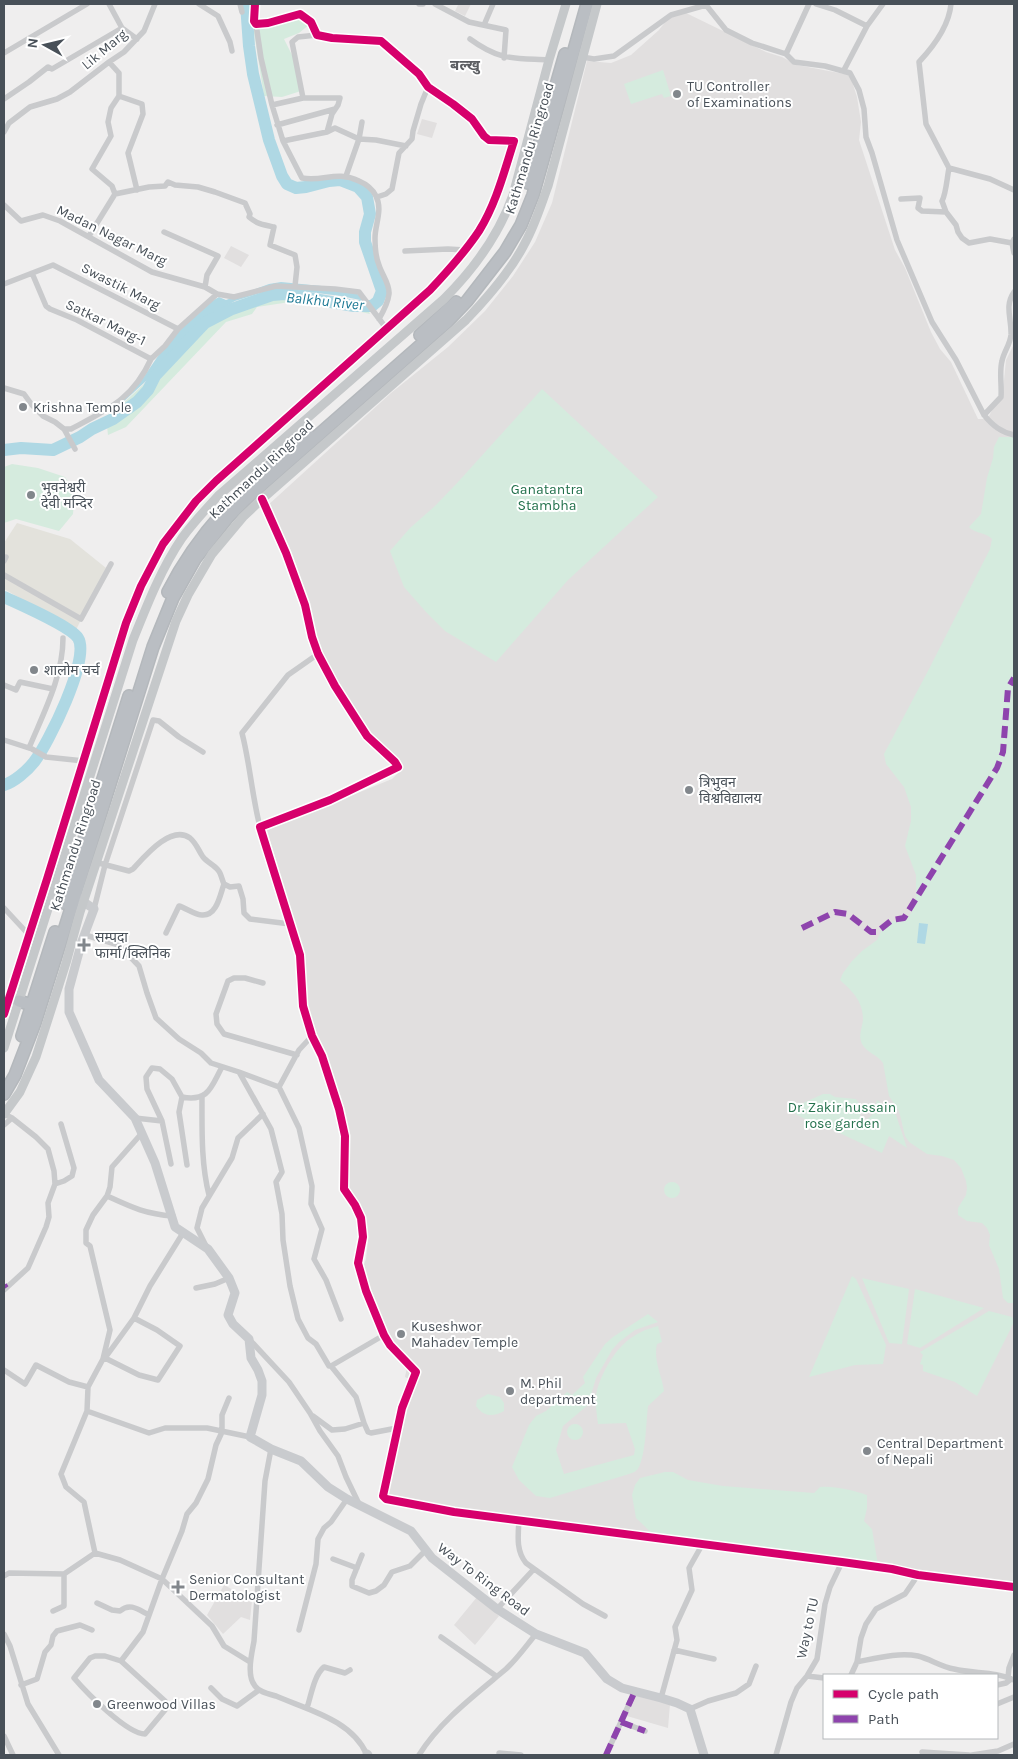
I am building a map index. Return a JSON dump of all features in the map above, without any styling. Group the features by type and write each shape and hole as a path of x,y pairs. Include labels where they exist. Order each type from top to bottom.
{"highway":[{"name":"Kathmandu Ringroad","path":"4,1079 14,1060 79,899 96,862 140,685 173,598 195,559 228,517 249,496 447,322 467,301 505,252 521,225 533,195 541,154 579,4"},
{"name":"Kathmandu Ringroad","path":"4,1094 25,1051 36,1006 142,654 159,610 186,558 211,525 254,480 350,398 446,312 470,288 491,261 512,227 541,154 587,4"},
{"path":"524,150 541,154"},
{"path":"19,1001 36,1006"}],"main road":[{"path":"4,1048 130,652 144,611 162,574 182,538 196,519 218,496 444,300 464,278 488,246 507,212 513,195 566,4"},
{"path":"96,862 176,621 188,595 212,554 238,523 262,499 466,320 485,300 525,245 548,186 597,4"},
{"path":"6,1115 20,1092 36,1057 66,963 79,899"}],"street":[{"path":"4,53 87,4"},
{"path":"110,4 122,28 137,39"},
{"name":"Lik Marg","path":"4,132 9,123 30,107 57,99 70,92 124,52 144,31 154,4"},
{"path":"199,4 218,16 232,50"},
{"path":"240,4 242,12"},
{"path":"254,4 254,20 261,58 277,125 302,178 346,176 360,181 372,190 377,198 378,220 375,238 378,262 388,286 389,294 378,318 386,328"},
{"path":"418,4 423,4"},
{"path":"435,4 469,22 506,30 504,58"},
{"path":"484,25 493,4"},
{"path":"786,54 809,4"},
{"path":"816,4 835,10 867,26"},
{"path":"844,70 867,26 883,4"},
{"path":"951,4 950,13 942,31 920,62 926,124 949,168 942,201 958,232 969,243 990,239 1013,241 1014,253"},
{"path":"582,57 594,59 614,56 671,15 706,5 726,30 752,43 786,54 794,62 844,70 850,73 859,90 865,112 866,137 897,240 932,322 956,360 984,415 994,427 1014,435"},
{"path":"256,24 268,23 300,14 311,22 317,35"},
{"path":"4,99 48,67 52,69 122,28"},
{"path":"4,1014 126,623 151,566 172,532 196,501 216,480 430,290 479,231 497,195 514,141 489,140 472,119 428,87 419,74 381,41 339,39 317,35 298,37 292,42 303,98"},
{"path":"470,39 484,49 504,58 549,60"},
{"path":"109,62 120,73 119,96 111,108 108,122 111,136 92,169 112,186 115,194"},
{"path":"377,198 392,189 399,153 412,139 421,104 428,87"},
{"path":"119,96 142,104 143,114 128,153 137,190"},
{"path":"272,105 303,98 340,98 332,114 327,132"},
{"path":"277,125 335,109"},
{"path":"346,176 359,139 362,122"},
{"path":"284,141 327,132 335,128 359,139 376,140 406,146"},
{"path":"949,168 990,179 1014,190"},
{"path":"88,236 115,194 149,187 165,186 168,182 175,185 198,187 245,203 250,214 249,217 257,224 274,227 270,245 296,255 295,284"},
{"path":"901,199 920,198 918,208 922,211 946,212"},
{"name":"Madan Nagar Marg","path":"4,205 21,221 43,216 60,221 152,272 205,287 217,294 233,297 268,287 295,284 359,292 378,318"},
{"path":"164,232 218,256 207,275 205,287"},
{"path":"405,251 464,250"},
{"name":"Swastik Marg","path":"4,284 53,265 178,329"},
{"name":"Satkar Marg-1","path":"32,273 46,306 50,310 77,320 151,359 165,346 178,329"},
{"path":"984,415 1001,397 1001,363 1011,336 1008,306 1010,297 1014,292"},
{"path":"178,329 217,294"},
{"path":"64,429 71,429 114,406 144,374 151,359"},
{"path":"4,388 24,394 43,416 64,429 75,449"},
{"path":"260,827 330,800 398,766 367,736 318,654 305,605 286,553 262,499"},
{"path":"5,574 81,619 111,564"},
{"path":"30,749 53,689 63,655 62,638"},
{"path":"118,648 130,652"},
{"path":"318,654 288,675 242,733 250,763 253,797 260,827 300,955 303,1006 312,1036 322,1056 339,1109 345,1136 344,1189 361,1218 363,1237 358,1263 366,1291 384,1335 390,1345 416,1372 402,1408 382,1494 384,1498 454,1512 842,1562 892,1569 918,1576 1014,1587"},
{"path":"4,685 16,690 20,682 53,689"},
{"path":"203,752 179,737 167,726 153,720 96,862 94,909 68,989 69,1012 99,1080 134,1118 142,1133 156,1163 175,1227 208,1249"},
{"path":"4,740 46,757 84,761"},
{"path":"96,862 129,871 156,844 181,835 188,837 197,845 203,857 218,870 224,884 217,907 209,914 202,915 179,906 166,933"},
{"path":"224,884 230,887 239,886 243,899 244,914 250,919 290,924"},
{"path":"79,899 94,909"},
{"path":"4,908 29,935"},
{"path":"85,935 118,945 139,966 156,1018 179,1039 201,1053 211,1063 279,1087 299,1128 312,1186 311,1204 322,1229 314,1259 326,1280 341,1319"},
{"path":"20,962 30,966"},
{"path":"263,983 245,978 234,978 228,981 216,1014 217,1024 224,1034 297,1055"},
{"path":"279,1087 297,1055 312,1036"},
{"path":"182,1097 194,1099 202,1096 211,1088 222,1067"},
{"path":"171,1164 162,1121 147,1089 146,1077 152,1068 160,1069 172,1079 182,1097 180,1112 187,1165"},
{"path":"239,1072 271,1129 282,1172 276,1182 282,1214 283,1240 290,1286 298,1319 308,1338 316,1344 329,1366 332,1366 356,1397 368,1432 397,1428"},
{"path":"202,1096 205,1180 209,1195"},
{"path":"263,1114 238,1138 232,1158 202,1208 197,1228 208,1249 229,1278 235,1293 228,1315 232,1324 289,1382 338,1456 360,1506"},
{"path":"4,1125 6,1115 36,1137 48,1149 54,1171 55,1184 48,1203 46,1227 28,1268 4,1290"},
{"path":"134,1118 162,1121"},
{"path":"55,1184 72,1176 74,1168 61,1124"},
{"path":"95,1553 84,1502 66,1487 61,1474 87,1411 88,1387 103,1359 110,1330 90,1246 86,1243 86,1230 93,1215 107,1196 112,1167 142,1133"},
{"path":"107,1196 139,1211 173,1216"},
{"path":"95,1374 134,1318 150,1286 183,1234"},
{"path":"196,1288 229,1278"},
{"path":"105,1358 138,1375 156,1380 160,1378 180,1346 157,1330 134,1318"},
{"path":"332,1366 384,1335"},
{"path":"87,1411 149,1433 165,1428 207,1428 250,1437 262,1395 262,1382 251,1358 248,1339"},
{"path":"4,1370 25,1384 36,1365 69,1382 88,1387"},
{"path":"121,1661 143,1632 187,1514 196,1503 208,1479 216,1445 222,1432 222,1415 229,1398"},
{"path":"310,1413 332,1430 345,1429 364,1423"},
{"name":"Way To Ring Road","path":"250,1437 271,1449 301,1460 328,1487 360,1506 411,1531 432,1558 497,1609 536,1634 585,1653 607,1679 622,1688 677,1702 690,1709"},
{"path":"271,1449 265,1481 254,1641 250,1662 253,1682 259,1690 307,1708 341,1725 355,1737 367,1755"},
{"path":"299,1630 316,1564 318,1539 324,1528 331,1522 347,1499"},
{"path":"519,1520 518,1544 521,1557 534,1569 583,1604 605,1616"},
{"path":"661,1698 677,1640 675,1627 692,1590 689,1568 702,1545"},
{"path":"362,1555 352,1580 352,1586 369,1593 376,1591 384,1585 392,1572 410,1566 425,1550"},
{"path":"4,1576 9,1573 64,1574 95,1553 120,1560 162,1579 212,1626 224,1646 250,1662"},
{"path":"333,1559 357,1568"},
{"name":"Way to TU","path":"776,1755 791,1702 797,1688 817,1659 825,1604 830,1587 842,1562"},
{"path":"497,1609 534,1569"},
{"path":"54,1611 64,1606 64,1574"},
{"path":"851,1674 857,1662 861,1638 866,1624 876,1609 905,1594 918,1576"},
{"path":"96,1603 112,1610 120,1611 130,1606 149,1615"},
{"path":"21,1685 37,1679 45,1652 51,1645 53,1636 57,1631 80,1625 92,1630"},
{"path":"4,1634 10,1657 28,1704 59,1755"},
{"path":"419,1755 425,1744 452,1716 507,1668 536,1634"},
{"path":"441,1638 496,1676"},
{"path":"674,1650 714,1659"},
{"path":"1011,1679 1009,1668 1014,1655"},
{"path":"95,1656 105,1656 121,1661 160,1695 167,1705 145,1734 138,1733 99,1705 74,1678 90,1658 95,1656"},
{"path":"857,1662 882,1657 919,1656 954,1670 979,1674"},
{"path":"704,1755 690,1709 708,1701 736,1693 749,1684 756,1666"},
{"path":"307,1708 318,1675 322,1669 345,1673 350,1670"},
{"path":"807,1676 823,1678"},
{"path":"998,1677 1011,1679"},
{"path":"998,1685 1006,1683 1011,1679"},
{"path":"211,1688 222,1699 237,1706 259,1690"},
{"path":"606,1755 635,1691"},
{"path":"998,1704 1014,1697"},
{"path":"621,1722 645,1731"},
{"path":"4,1736 13,1755"},
{"path":"922,1752 971,1755 998,1751 1014,1744"},
{"path":"499,1753 521,1755"}],"shaded area":[{"path":"457,4 471,4 465,16 455,11"},
{"name":"त्रिभुवन विश्वविद्यालय","path":"684,12 797,65 850,75 857,97 861,122 859,140 895,250 905,268 931,332 940,349 951,362 978,419 985,419 989,416 1003,390 1006,360 1014,344 1014,1586 950,1578 829,1558 696,1540 623,1533 417,1503 381,1495 381,1479 394,1424 411,1380 405,1377 408,1362 394,1347 368,1292 363,1267 368,1241 365,1222 346,1187 341,1110 335,1086 309,1017 305,994 304,956 267,830 392,779 398,773 398,766 370,736 322,655 306,596 267,506 391,393 448,347 485,311 513,276 535,242 552,203 587,61 611,63 631,55 659,30 666,21 676,13"},
{"path":"422,119 437,123 432,138 417,134"},
{"path":"231,246 249,255 241,267 224,258"},
{"path":"17,523 70,539 106,568 76,630 4,589 4,543"},
{"path":"224,1585 252,1600 250,1620 241,1617 223,1634 207,1615"},
{"path":"477,1597 499,1616 475,1645 454,1625"},
{"path":"637,1694 670,1704 668,1728 627,1716"}],"green space":[{"path":"294,19 303,19 310,24 299,33 284,39 295,61 301,91 282,97 264,96 253,26 274,24"},
{"path":"663,70 671,96 664,98 662,94 631,104 624,84"},
{"path":"276,291 365,304 370,314 344,308 290,302 257,307 252,314 226,322 126,427 108,435 108,417 144,384 207,320 243,300"},
{"name":"Ganatantra Stambha","path":"542,389 658,497 568,580 496,662 445,631 426,612 404,587 390,551 410,528 458,482"},
{"path":"999,437 1014,437 1014,1303 1008,1303 1003,1298 999,1269 989,1245 990,1235 987,1228 982,1223 967,1221 958,1215 958,1208 966,1195 967,1188 961,1168 954,1160 927,1154 909,1142 905,1136 899,1111 889,1096 883,1063 862,1044 860,1035 863,1013 859,1002 840,980 852,961 877,940 883,927 892,922 907,918 916,899 916,875 905,846 911,821 911,807 904,787 886,764 884,754 990,549 992,539 969,527 981,514 994,447"},
{"path":"12,464 38,468 65,477 75,492 73,514 59,531 16,519 4,523 4,467"},
{"name":"Dr. Zakir hussain rose garden","path":"823,1094 856,1099 860,1105 860,1115 865,1121 872,1115 877,1100 896,1115 907,1148 889,1136 882,1153 795,1114 803,1103"},
{"path":"672,1182 680,1190 672,1198 664,1190"},
{"path":"852,1276 856,1279 886,1345 883,1364 855,1365 809,1377"},
{"path":"862,1278 909,1289 902,1344 889,1343"},
{"path":"915,1289 984,1308 920,1348 907,1344"},
{"path":"989,1311 1012,1317 1014,1322 977,1396 955,1382 923,1371 923,1365 920,1364 923,1355 920,1352"},
{"path":"648,1314 658,1322 635,1330 612,1350 596,1378 588,1405 563,1426 556,1450 564,1474 634,1455 635,1449 626,1423 598,1424 597,1393 605,1370 620,1347 640,1332 658,1326 662,1342 657,1344 656,1356 664,1391 648,1406 644,1446 638,1468 630,1474 550,1498 536,1496 519,1480 512,1467 529,1425 536,1416 546,1411 567,1392 572,1395 585,1383 583,1377 605,1344"},
{"path":"488,1394 500,1397 504,1403 504,1411 489,1415 479,1410 476,1406 477,1400"},
{"path":"575,1424 583,1432 575,1440 567,1432"},
{"path":"673,1472 688,1480 723,1486 814,1493 820,1487 832,1487 867,1495 864,1521 872,1529 878,1565 696,1540 656,1537 636,1518 632,1495 635,1485 640,1478"}],"water":[{"name":"Balkhu River","path":"281,282 352,289 365,301 277,288 235,301 208,317 145,382 109,415 141,381 160,353 184,325 212,301 219,297 226,300 269,284"},
{"path":"919,923 928,924 925,944 917,943"}],"waterway":[{"name":"Balkhu River","path":"4,450 21,448 53,450 113,419 137,402 148,390 155,376 205,323 232,309 272,295 285,294 354,306 372,306 378,301 382,291 365,242 365,232 370,214 367,197 358,187 340,180 296,188 287,184 282,176 269,140 253,74 246,4"},
{"name":"Balkhu River","path":"4,597 44,616 73,633 78,638 80,648 79,663 73,681 49,738 31,765 16,779 4,785"}],"marked path":[{"path":"802,928 835,912 848,914 871,932 877,932 892,920 904,918 997,768 1003,752 1008,688 1014,678"},
{"path":"606,1755 635,1691"},
{"path":"621,1722 645,1731"}],"cycle path":[{"path":"4,1014 126,623 141,586 163,544 196,501 216,481 430,290 449,269 474,239 485,221 499,187 514,141 489,140 472,119 428,87 419,74 381,41 332,38 317,35 311,22 300,14 268,23 256,24 254,21 255,4"},
{"path":"262,499 286,553 305,605 318,654 335,686 367,736 398,767 330,800 260,827 300,955 303,1006 339,1109 345,1136 344,1189 361,1218 363,1237 358,1263 366,1291 390,1345 416,1372 402,1408 383,1496 386,1499 454,1512 842,1562 892,1569 918,1575 1014,1587"}],"place":[{"name":"TU Controller of Examinations","path":"677,94"},
{"name":"Krishna Temple","path":"23,407"},
{"name":"भुवनेश्वरी देवी मन्दिर","path":"31,495"},
{"name":"शालोम चर्च","path":"34,670"},
{"name":"त्रिभुवन विश्वविद्यालय","path":"689,790"},
{"name":"सम्पदा फार्मा/क्लिनिक","path":"84,945"},
{"name":"Kuseshwor Mahadev Temple","path":"401,1334"},
{"name":"M. Phil department","path":"510,1391"},
{"name":"Central Department of Nepali","path":"867,1451"},
{"name":"Senior Consultant Dermatologist","path":"178,1587"},
{"name":"Greenwood Villas","path":"97,1704"}],"district":[{"name":"बल्खु","path":"465,65"}]}
